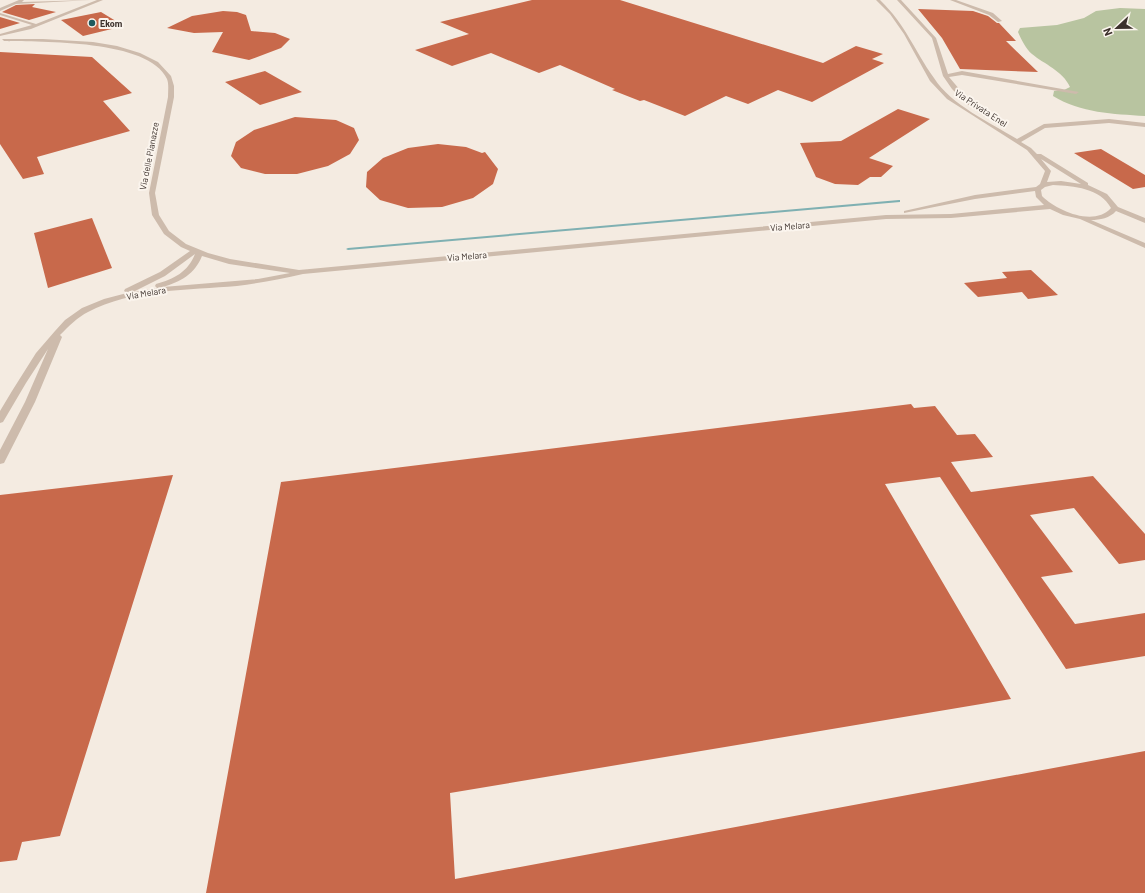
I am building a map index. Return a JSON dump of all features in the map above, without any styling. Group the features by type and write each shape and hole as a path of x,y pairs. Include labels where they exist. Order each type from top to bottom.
{"street":[{"path":"0,10 22,0"},
{"path":"18,3 89,0"},
{"name":"Via delle Pianazze","path":"1,40 101,0"},
{"name":"Via Privata Enel","path":"878,0 891,13 906,34 932,80 949,98 972,114 1019,140 1029,149 1048,171 1041,187"},
{"path":"899,0 934,38 937,51 950,83 971,106 1019,140 1044,126 1109,121 1145,125"},
{"path":"952,0 991,14 1000,22"},
{"path":"0,14 35,26"},
{"name":"Via delle Pianazze","path":"41,23 35,29 34,33 40,37 61,42"},
{"name":"Via delle Pianazze","path":"1,40 101,45 136,53 153,61 163,68 169,76 171,83 171,97 152,193 154,212 162,227 176,240 197,252 234,263 303,272"},
{"path":"946,76 962,73 1076,92"},
{"path":"1029,149 1110,200 1115,208 1145,222"},
{"path":"886,217 975,197 1041,187 1053,183 1067,183 1096,191"},
{"path":"1041,187 1039,197 1051,207 1076,216 1145,246"},
{"path":"886,217 951,216 1051,207"},
{"path":"1076,216 1091,218 1104,217 1112,214 1115,208"},
{"name":"Via Melara","path":"0,419 47,344 68,321 101,303 132,295 169,289 259,281 303,272 886,217"},
{"path":"132,295 183,277 196,263 197,252"},
{"path":"101,303 150,282 197,252"},
{"name":"Via Melara","path":"0,460 30,402 60,330"}],"green space":[{"path":"1120,8 1145,9 1145,116 1098,112 1075,106 1053,96 1054,91 1064,90 1070,87 1067,81 1053,68 1030,52 1018,32 1020,28 1057,25 1084,18 1096,11"}],"building":[{"path":"532,0 620,0 823,63 856,46 883,54 872,59 884,63 812,102 778,90 748,104 726,96 685,116 644,100 640,101 612,90 615,89 560,65 539,73 491,53 452,66 415,50 469,34 440,22"},
{"path":"35,4 32,7 56,12 29,20 2,12 16,5"},
{"path":"918,9 973,11 988,16 999,23 1016,41 1006,41 1038,72 960,69 942,38"},
{"path":"223,11 237,12 246,15 251,31 275,33 290,39 281,48 249,60 212,52 223,32 194,33 167,28 192,16"},
{"name":"Ekom","path":"101,12 124,26 83,36 61,20"},
{"path":"0,17 20,23 0,29"},
{"path":"0,52 92,57 132,93 103,101 130,131 37,157 44,174 23,179 0,144"},
{"path":"265,71 302,92 260,105 225,82"},
{"path":"898,109 930,119 869,158 893,166 881,177 870,177 858,185 835,184 816,177 800,143 841,141"},
{"path":"295,117 336,120 354,128 359,140 350,154 328,166 297,174 265,174 241,168 231,156 236,142 254,130"},
{"path":"438,144 466,147 482,153 485,152 498,169 493,184 473,198 442,207 408,208 380,200 366,187 367,172 383,158 408,148"},
{"path":"1101,149 1145,175 1145,187 1133,189 1074,153"},
{"path":"92,218 112,268 48,288 34,233"},
{"path":"1031,270 1058,295 1028,299 1022,292 978,297 964,283 1007,278 1002,272"},
{"path":"911,404 914,408 935,406 957,435 975,434 993,457 951,462 971,492 1093,476 1145,534 1145,560 1119,564 1074,508 1030,515 1073,572 1041,577 1075,624 1145,613 1145,656 1066,669 940,477 885,484 1011,699 450,793 455,879 1145,751 1145,893 206,893 281,482"},
{"path":"173,475 60,836 22,842 17,860 0,862 0,495"}],"waterway":[{"path":"348,249 899,201"}],"place":[{"name":"Ekom","path":"92,23"}]}
